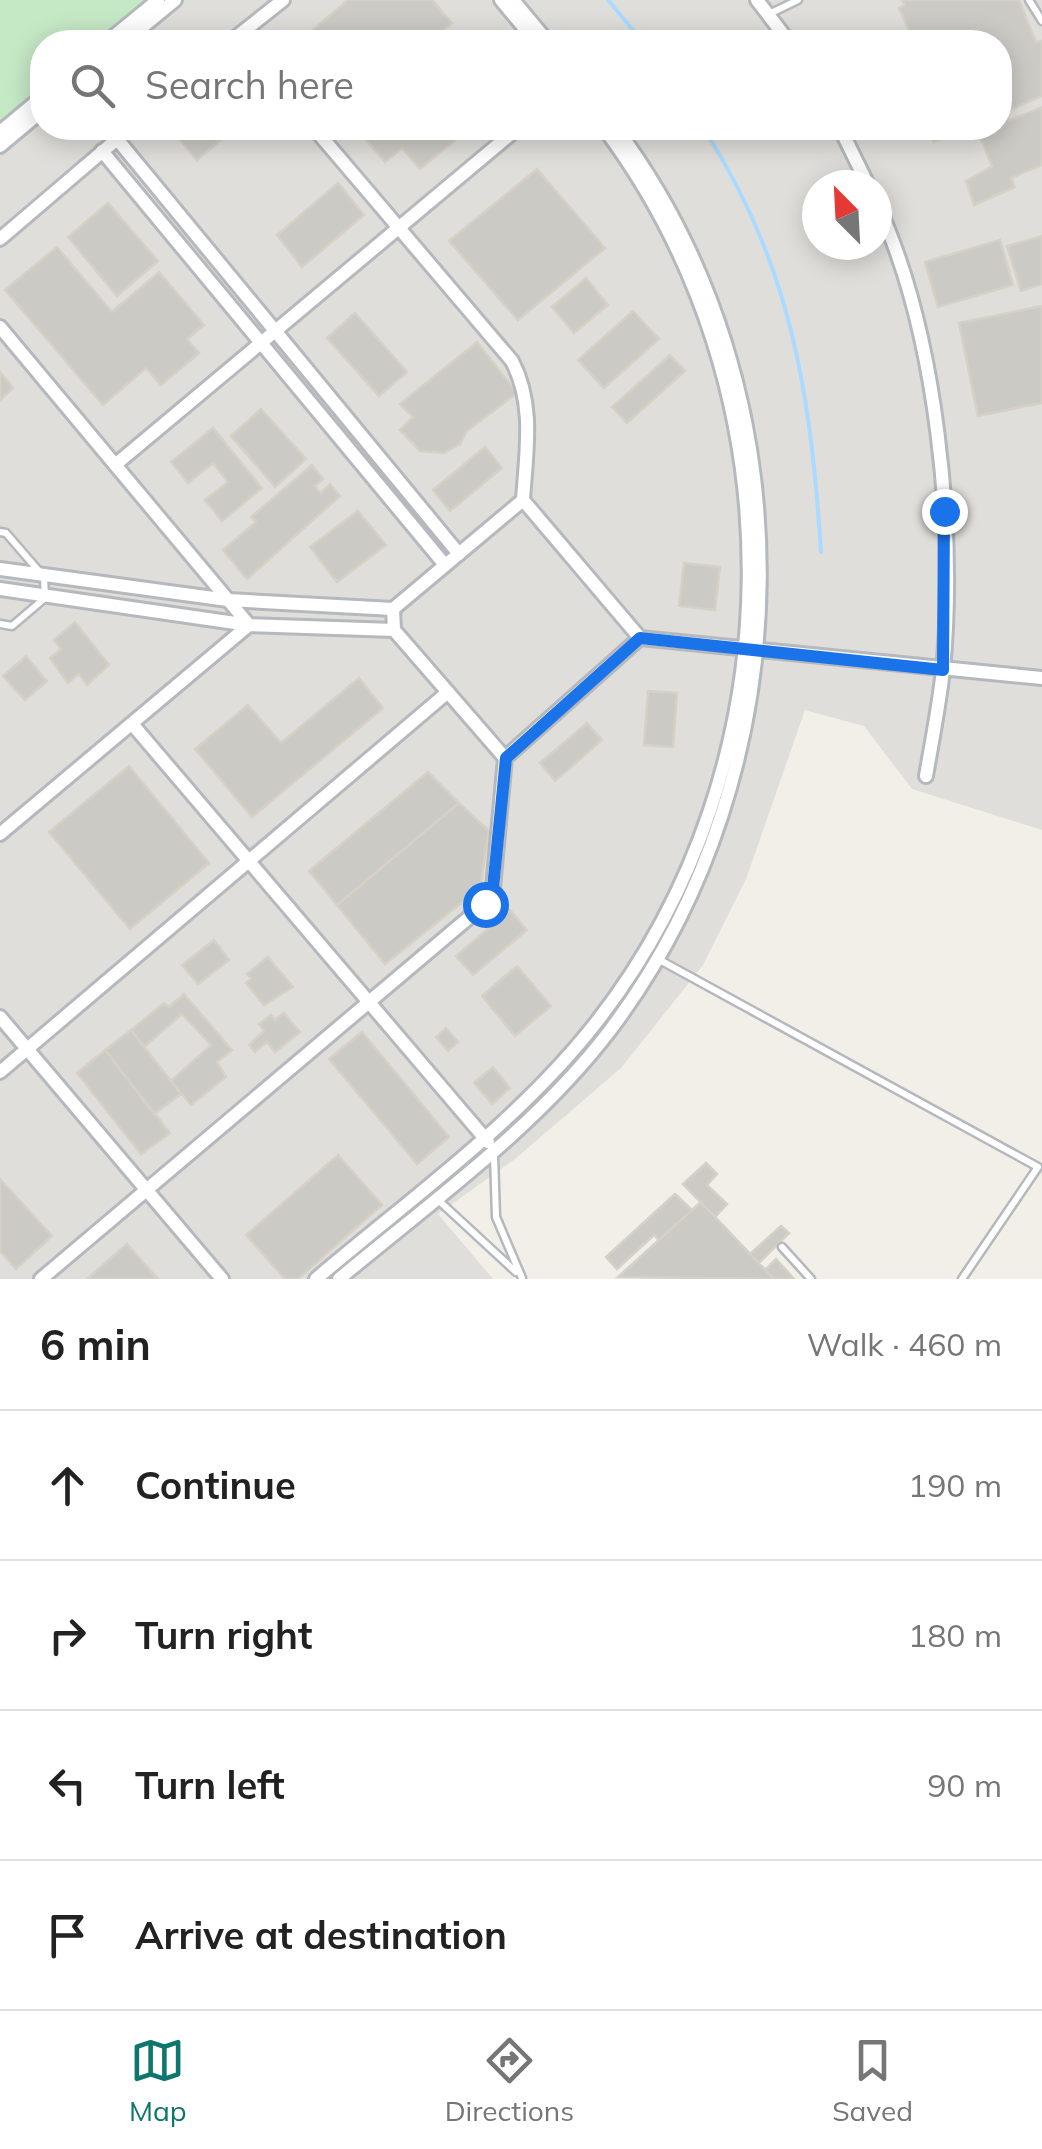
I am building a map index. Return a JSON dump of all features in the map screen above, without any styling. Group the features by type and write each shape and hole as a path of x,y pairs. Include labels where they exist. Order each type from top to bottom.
{"street":[{"path":"122,30 158,0"},
{"path":"139,30 175,0"},
{"path":"249,30 283,0"},
{"path":"501,0 534,30"},
{"path":"513,0 530,30"},
{"path":"757,0 780,30"},
{"path":"0,132 30,107"},
{"path":"0,146 30,121"},
{"path":"0,239 116,140"},
{"path":"118,140 459,554"},
{"path":"324,140 512,361 524,385 528,409 523,500 640,638 1042,678"},
{"path":"115,464 503,140"},
{"path":"612,140 694,275"},
{"path":"339,1279 494,1149 574,1074 658,959 694,894 732,792 751,652 749,524 734,396 694,275 663,202 624,140"},
{"path":"846,140 861,170"},
{"path":"102,152 445,565"},
{"path":"892,246 909,294 938,448 944,511 943,670 926,776"},
{"path":"0,326 249,625"},
{"path":"0,569 228,600 393,609 523,500"},
{"path":"0,589 249,625 394,630"},
{"path":"393,609 394,630 506,758"},
{"path":"0,834 249,625"},
{"path":"41,1279 490,896 506,758 640,638"},
{"path":"316,1279 484,1137 584,1036 655,934 686,871 718,788 751,652"},
{"path":"0,1072 448,692"},
{"path":"133,725 494,1149"},
{"path":"0,1017 222,1279"},
{"path":"424,1188 436,1198"}],"lane":[{"path":"768,14 798,0"},
{"path":"1029,0 1042,21"},
{"path":"0,532 6,532 44,577 45,598 12,626 0,624"},
{"path":"658,959 1038,1167 962,1279"},
{"path":"494,1149 492,1184 496,1217 522,1279"},
{"path":"436,1198 522,1279"},
{"path":"782,1247 811,1279"}],"shaded area":[{"path":"187,0 1042,0 1042,830 912,789 864,726 805,710 746,879 703,965 621,1068 515,1159 438,1214 493,1279 0,1279 0,157 30,131 30,140 1012,140 1012,30 151,30"}],"green space":[{"path":"0,0 187,0 151,30 30,30 30,131 0,157"}],"building":[{"path":"348,0 432,0 452,23 444,30 313,30"},
{"path":"902,0 1019,0 1036,42 1042,41 1042,96 1012,109 1012,30 909,30 899,8 905,5"},
{"path":"1042,107 1042,165 1011,178 1015,187 974,205 966,181 992,166 981,140 1012,140 1012,120"},
{"path":"180,140 221,140 197,160"},
{"path":"366,140 455,140 420,169 402,148 385,162"},
{"path":"537,169 605,248 518,320 449,241"},
{"path":"338,183 364,215 302,267 277,235"},
{"path":"108,203 158,261 117,296 68,237"},
{"path":"1042,236 1042,284 1021,291 1007,246"},
{"path":"1000,240 1013,285 938,307 925,262"},
{"path":"57,247 112,312 159,272 204,325 187,339 199,353 161,385 146,368 103,405 5,290"},
{"path":"586,278 608,305 574,333 552,307"},
{"path":"1042,306 1042,403 978,416 959,323"},
{"path":"633,311 659,339 604,388 578,360"},
{"path":"355,313 407,372 379,396 327,338"},
{"path":"477,342 517,393 467,431 460,444 444,453 420,451 400,430 413,417 400,404"},
{"path":"670,355 685,371 627,423 612,407"},
{"path":"0,372 13,388 0,400"},
{"path":"261,409 306,459 275,487 231,436"},
{"path":"213,428 262,488 222,521 205,500 228,482 213,463 188,483 171,462"},
{"path":"485,447 502,468 450,511 433,490"},
{"path":"312,465 323,479 315,486 321,493 330,484 340,496 247,579 223,550 256,522 251,517"},
{"path":"358,511 386,545 337,582 310,547"},
{"path":"684,563 720,567 715,610 679,606"},
{"path":"75,622 109,665 87,685 79,674 68,683 50,658 61,649 54,640"},
{"path":"26,656 47,681 25,700 3,676"},
{"path":"359,678 383,708 252,817 195,749 248,705 281,743"},
{"path":"648,691 677,693 673,747 644,745"},
{"path":"587,723 602,740 555,781 540,763"},
{"path":"129,766 209,863 130,929 49,832"},
{"path":"428,772 459,803 337,905 309,871"},
{"path":"459,803 489,831 480,888 385,964 337,905"},
{"path":"510,910 527,930 473,975 456,956"},
{"path":"214,940 229,960 198,984 182,965"},
{"path":"268,957 293,987 264,1005 246,983 251,978 247,974"},
{"path":"517,966 551,1006 515,1036 482,996"},
{"path":"184,994 232,1050 217,1062 226,1077 191,1105 171,1081 211,1045 182,1014 144,1047 131,1030 164,1003 169,1007"},
{"path":"284,1013 300,1032 275,1052 267,1042 255,1052 249,1045 264,1031 259,1024 271,1015 275,1020"},
{"path":"446,1028 458,1042 448,1051 436,1037"},
{"path":"131,1030 181,1094 154,1114 105,1050"},
{"path":"362,1032 449,1137 417,1164 329,1059"},
{"path":"105,1050 170,1133 141,1154 77,1073"},
{"path":"493,1067 510,1088 492,1104 474,1083"},
{"path":"338,1155 382,1205 298,1279 285,1279 246,1235"},
{"path":"706,1163 717,1174 707,1185 727,1204 715,1217 683,1184"},
{"path":"0,1179 52,1236 16,1269 0,1251"},
{"path":"675,1194 692,1210 659,1240 654,1235 617,1269 606,1257"},
{"path":"701,1202 774,1279 618,1277 692,1210"},
{"path":"781,1226 789,1233 759,1263 750,1254"},
{"path":"127,1244 158,1279 87,1279"},
{"path":"776,1259 794,1279 774,1279 765,1270"}],"waterway":[{"path":"608,0 633,30"},
{"path":"710,140 757,229 791,332 811,438 821,552"}],"route":[{"path":"485,904 493,888 506,758 640,638 943,670 944,511"}]}
